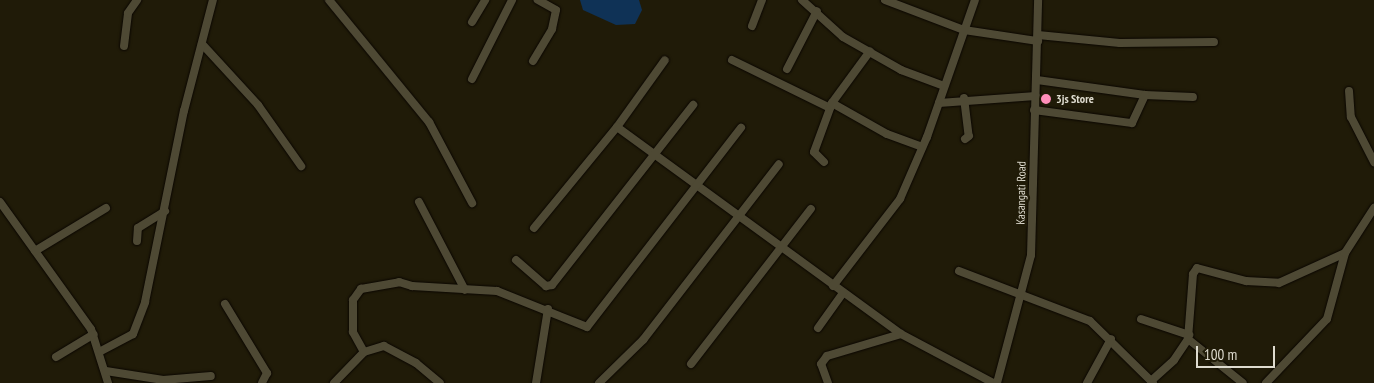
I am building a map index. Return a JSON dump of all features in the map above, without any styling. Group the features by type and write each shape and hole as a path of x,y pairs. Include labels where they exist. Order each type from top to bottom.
{"street":[{"path":"124,46 128,13 137,0"},
{"path":"101,351 125,341 137,326 213,0"},
{"path":"329,0 428,122 472,203"},
{"path":"472,22 485,0"},
{"path":"472,79 512,0"},
{"path":"532,61 552,29 556,10 538,0"},
{"path":"752,26 762,0"},
{"path":"802,0 817,11 837,33 901,70 944,86"},
{"path":"886,0 964,30 1038,38 1120,43 1214,42"},
{"path":"833,286 900,199 922,147 975,0"},
{"name":"Kasangati Road","path":"997,383 1031,255 1038,0"},
{"path":"787,69 817,11"},
{"path":"202,44 258,105 301,166"},
{"path":"824,162 814,152 831,106 870,52"},
{"path":"534,228 617,127 665,60"},
{"path":"732,60 887,134 922,147"},
{"path":"1037,80 1145,95 1193,98"},
{"path":"1349,91 1351,117 1374,162"},
{"path":"1034,110 1132,123 1145,95"},
{"path":"938,103 964,98 1036,96"},
{"path":"964,98 969,136 965,139"},
{"path":"516,260 546,286 552,285 693,105"},
{"path":"617,127 653,156 738,218 901,334 993,383"},
{"path":"364,352 353,332 353,300 361,289 399,282 412,286 497,291 548,309 588,326 741,128"},
{"path":"599,383 643,340 779,164"},
{"path":"0,202 35,251 64,286 94,334 101,351 108,383"},
{"path":"419,202 465,290"},
{"path":"35,251 106,208"},
{"path":"1271,381 1330,314 1345,253 1374,208"},
{"path":"691,364 812,209"},
{"path":"137,241 138,228 165,211"},
{"path":"959,271 1073,312 1111,339 1152,382 1174,360 1188,337 1193,274 1197,268 1246,280 1279,283 1345,253"},
{"path":"818,328 843,293"},
{"path":"225,304 267,373 262,383"},
{"path":"536,383 548,309"},
{"path":"1141,318 1188,337 1243,383"},
{"path":"56,356 94,334"},
{"path":"828,383 821,364 824,358 901,334"},
{"path":"1087,383 1111,339"},
{"path":"334,383 364,352 384,346 416,363 440,383"},
{"path":"106,371 163,380 211,376"}],"water":[{"path":"580,0 639,0 642,10 635,24 616,25 583,10"}],"place":[{"name":"3js Store","path":"1046,99"}]}
